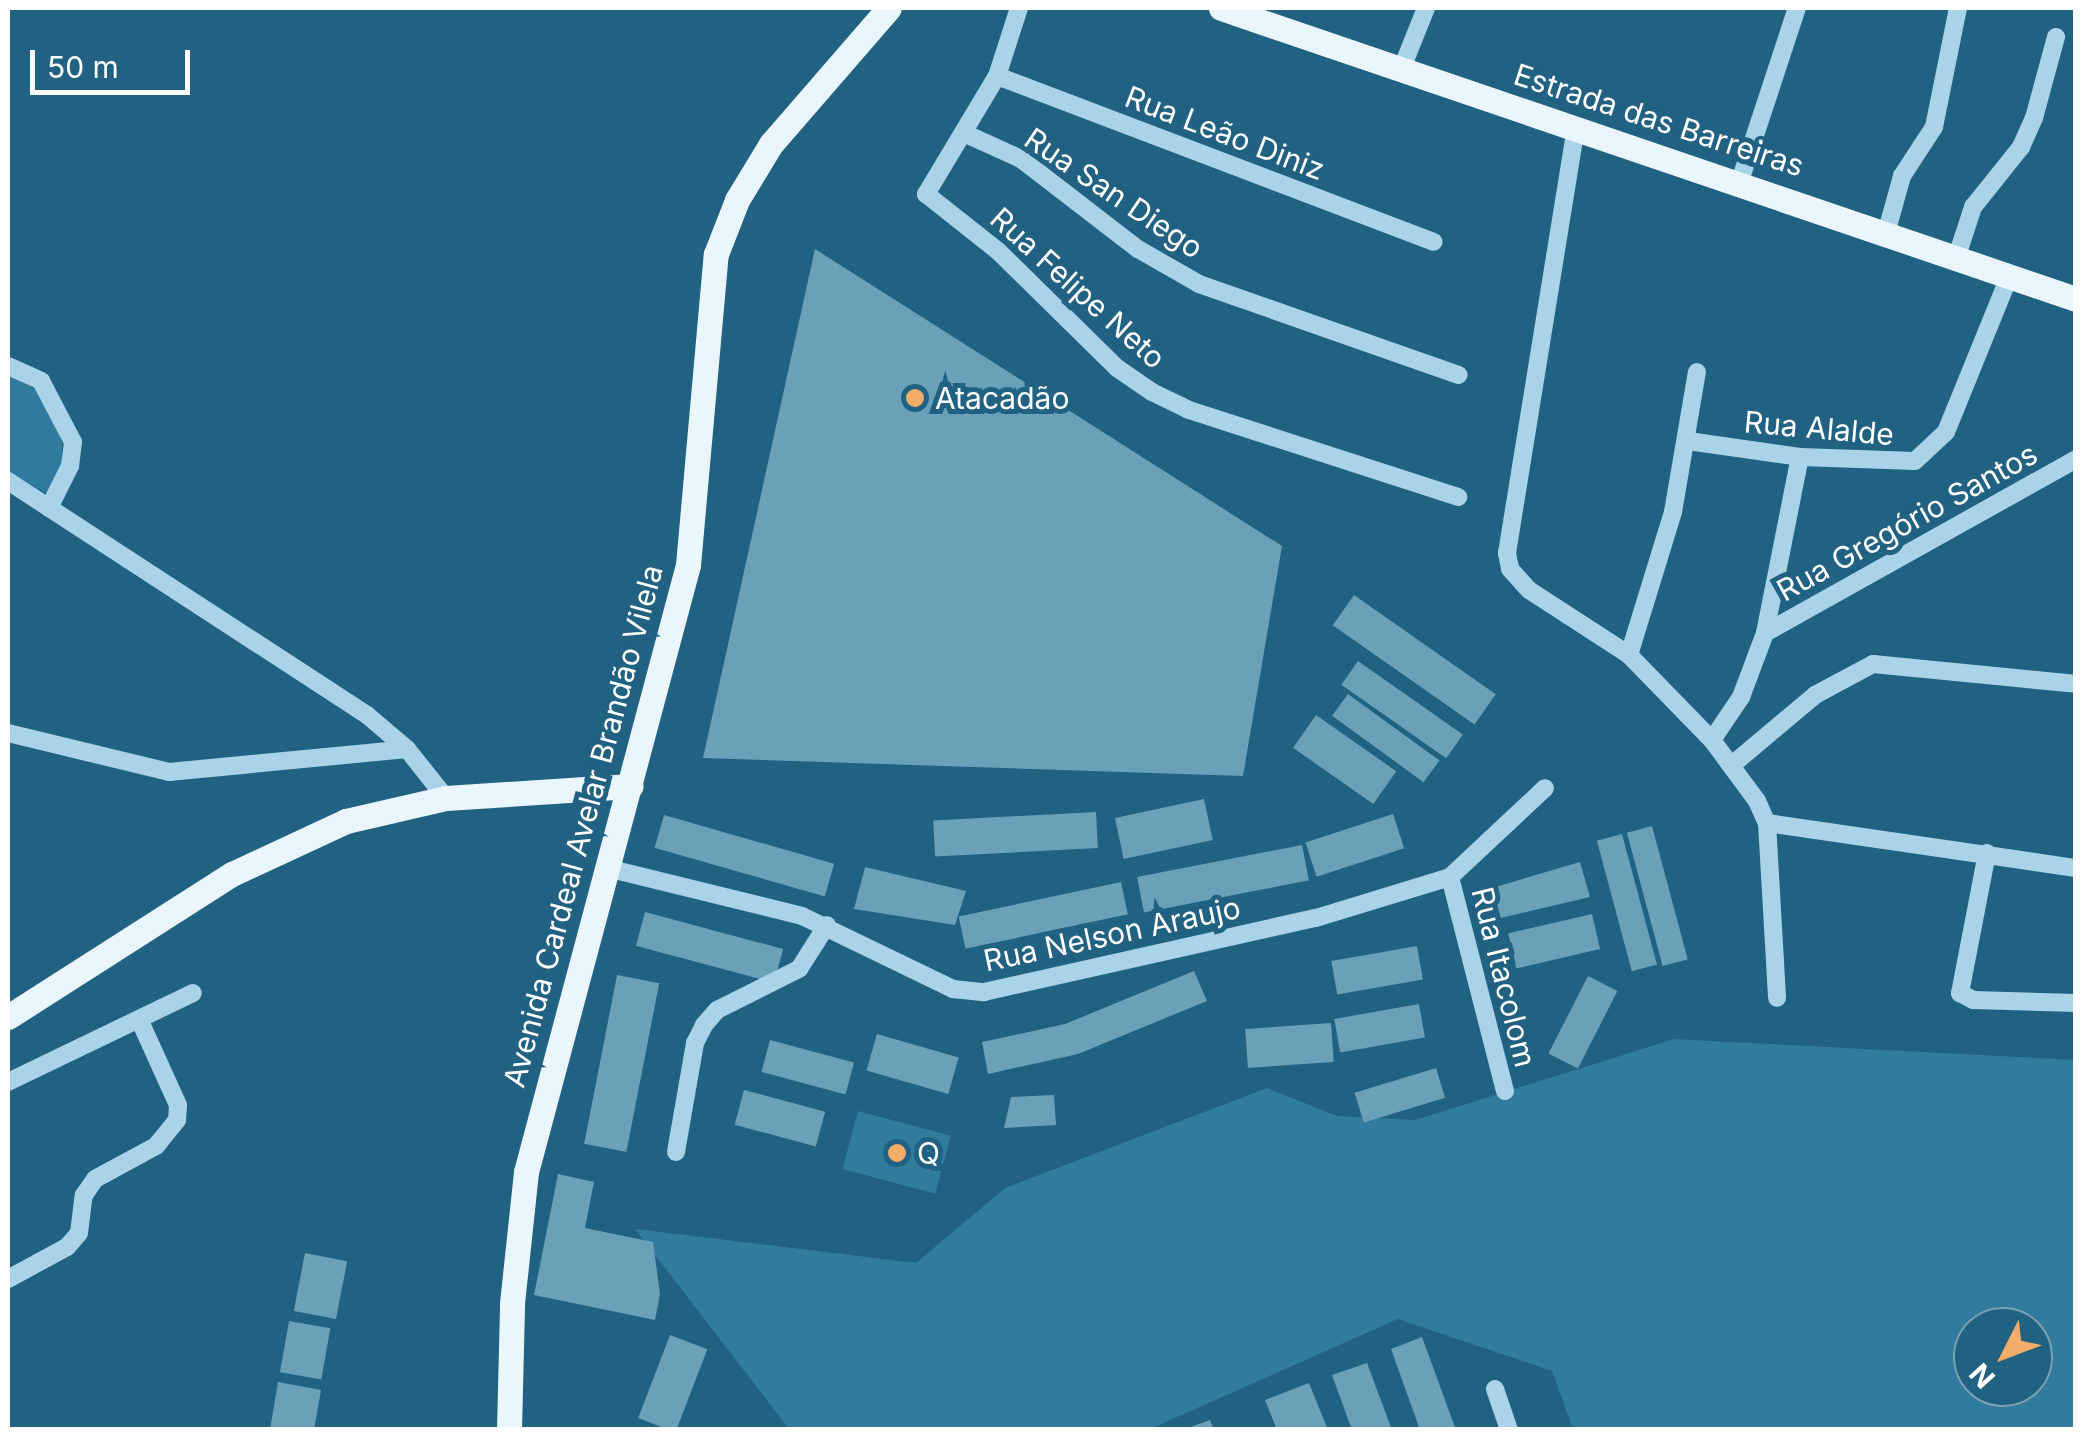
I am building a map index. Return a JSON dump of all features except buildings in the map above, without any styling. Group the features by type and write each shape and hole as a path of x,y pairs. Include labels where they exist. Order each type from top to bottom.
{"main road":[{"name":"Avenida Cardeal Avelar Brandão Vilela","path":"855,42 868,8"},
{"name":"Avenida Cardeal Avelar Brandão Vilela","path":"509,1430 512,1303 526,1172 544,1087 611,869 688,565 716,254 752,172 855,42 888,8"},
{"name":"Estrada das Barreiras","path":"1221,8 1886,230 2076,299"},
{"path":"8,1017 272,852 346,821 446,798 632,786"}],"street":[{"name":"Rua Felipe Neto","path":"1019,8 997,76 966,134 926,194 998,251 1116,368 1189,410 1458,497"},
{"path":"1402,68 1426,8"},
{"path":"1740,181 1797,8"},
{"path":"1886,230 1902,176 1934,127 1958,8"},
{"path":"1957,256 1973,207 2028,133 2056,37"},
{"name":"Rua Leão Diniz","path":"997,76 1433,242"},
{"path":"1576,127 1507,553 1510,569 1529,590 1629,655 1732,765 1767,823 1777,998"},
{"name":"Rua San Diego","path":"966,134 1035,168 1138,249 1200,284 1459,375"},
{"name":"Rua Alalde","path":"1688,442 1800,457 1901,464 1927,455 1946,432 2009,277"},
{"path":"12,367 40,381 72,442 70,466 49,508"},
{"path":"1629,655 1657,575 1688,442 1697,372"},
{"path":"1712,740 1741,697 1765,632 1800,457"},
{"name":"Rua Gregório Santos","path":"1765,632 2076,459"},
{"path":"8,481 367,716 407,749 446,798"},
{"path":"1732,765 1814,695 1873,664 2076,684"},
{"path":"8,733 169,772 407,749"},
{"name":"Rua Nelson Araujo","path":"611,869 827,925 938,983 984,992 1316,918 1450,877 1545,788"},
{"path":"1767,823 2076,868"},
{"path":"1987,853 1958,986 1972,1000 2076,1003"},
{"name":"Rua Itacolom","path":"1450,877 1504,1091"},
{"path":"676,1152 695,1042 704,1026 717,1010 799,969 827,925"},
{"path":"8,1082 192,993"},
{"path":"8,1279 67,1246 79,1233 84,1196 94,1179 156,1146 177,1120 178,1105 139,1019"},
{"path":"1495,1389 1508,1430"}],"shaded area":[{"path":"8,374 38,390 62,439 62,465 47,494 8,471"},
{"path":"1674,1039 2075,1060 2075,1429 1573,1429 1552,1371 1398,1319 1150,1429 789,1429 635,1229 916,1263 1005,1188 1267,1088 1337,1116 1415,1120"},
{"name":"Q","path":"858,1111 951,1136 935,1194 842,1169"}],"place":[{"name":"Atacadão","path":"915,398"},
{"name":"Q","path":"897,1153"}]}
